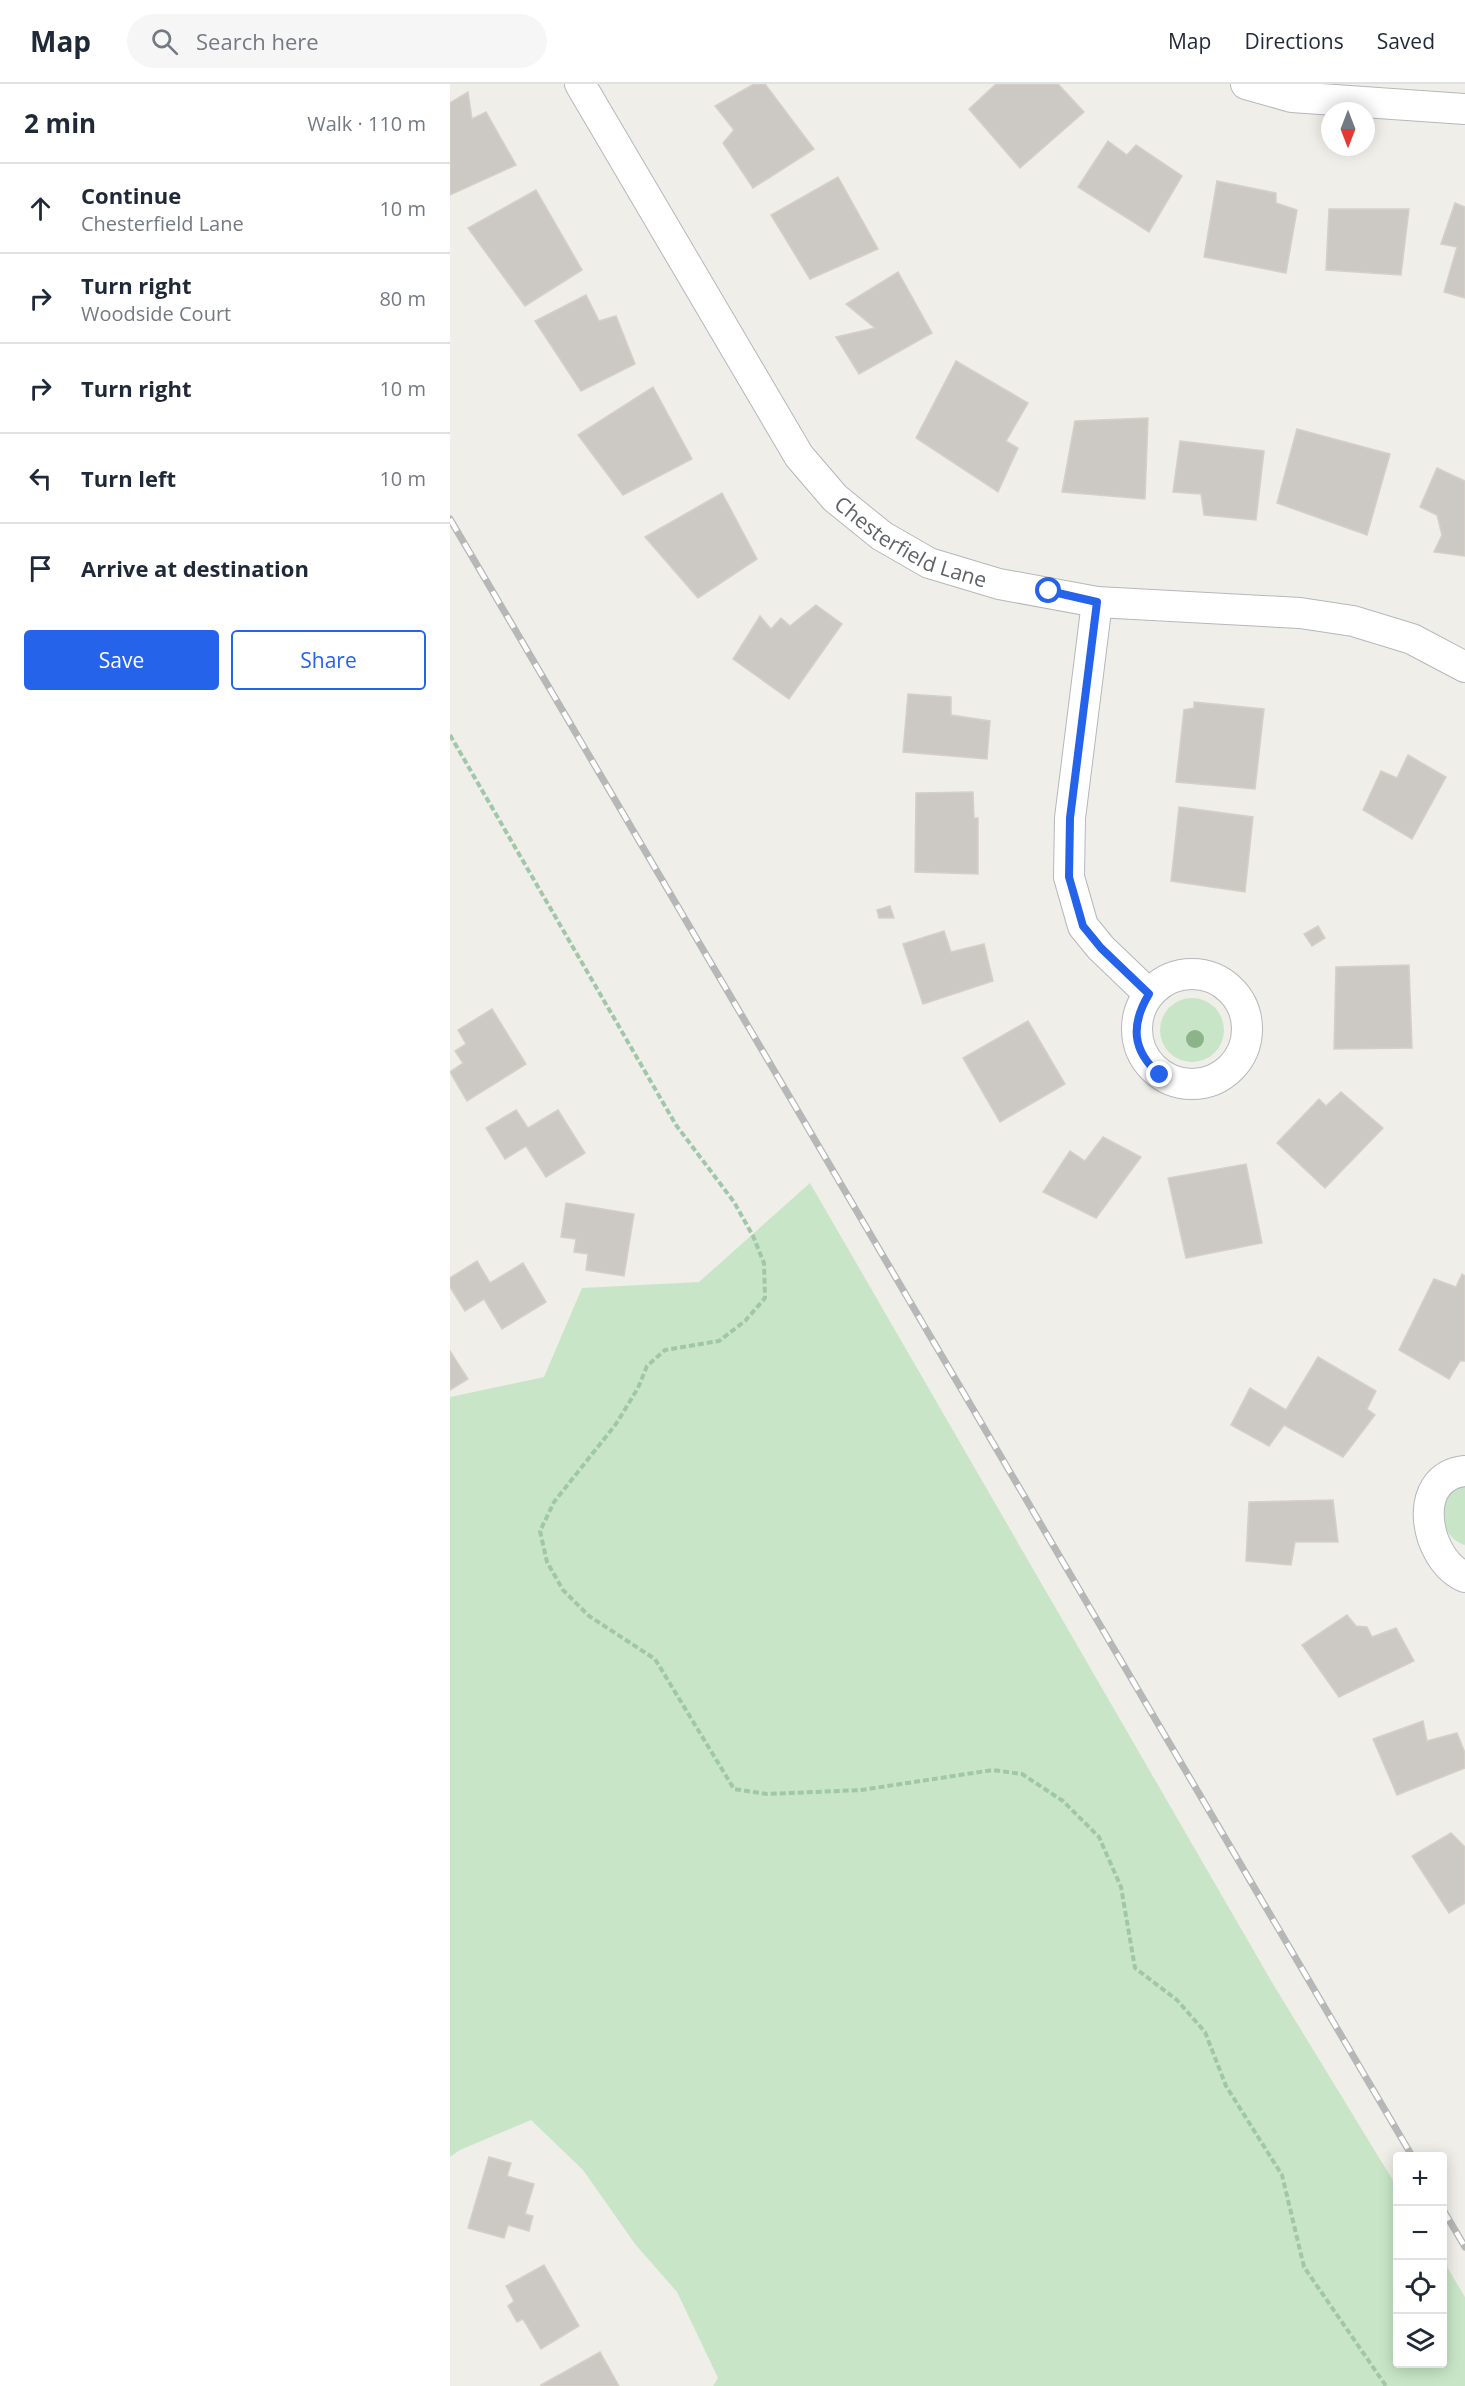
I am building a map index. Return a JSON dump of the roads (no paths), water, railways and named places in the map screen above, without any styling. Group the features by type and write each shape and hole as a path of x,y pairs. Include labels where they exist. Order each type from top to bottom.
{"street":[{"name":"Chesterfield Lane","path":"580,84 799,456 835,498 882,536 929,563 999,584 1097,602 1300,613 1353,621 1412,639 1465,667"},
{"path":"1246,84 1292,97 1465,108"},
{"path":"1097,602 1070,818 1069,877 1083,926 1101,948 1149,994"},
{"path":"1465,1471 1445,1476 1432,1489 1429,1523 1438,1551 1450,1567 1465,1577"}],"railway":[{"path":"450,519 1410,2152"},
{"path":"1447,2216 1465,2247"}]}
